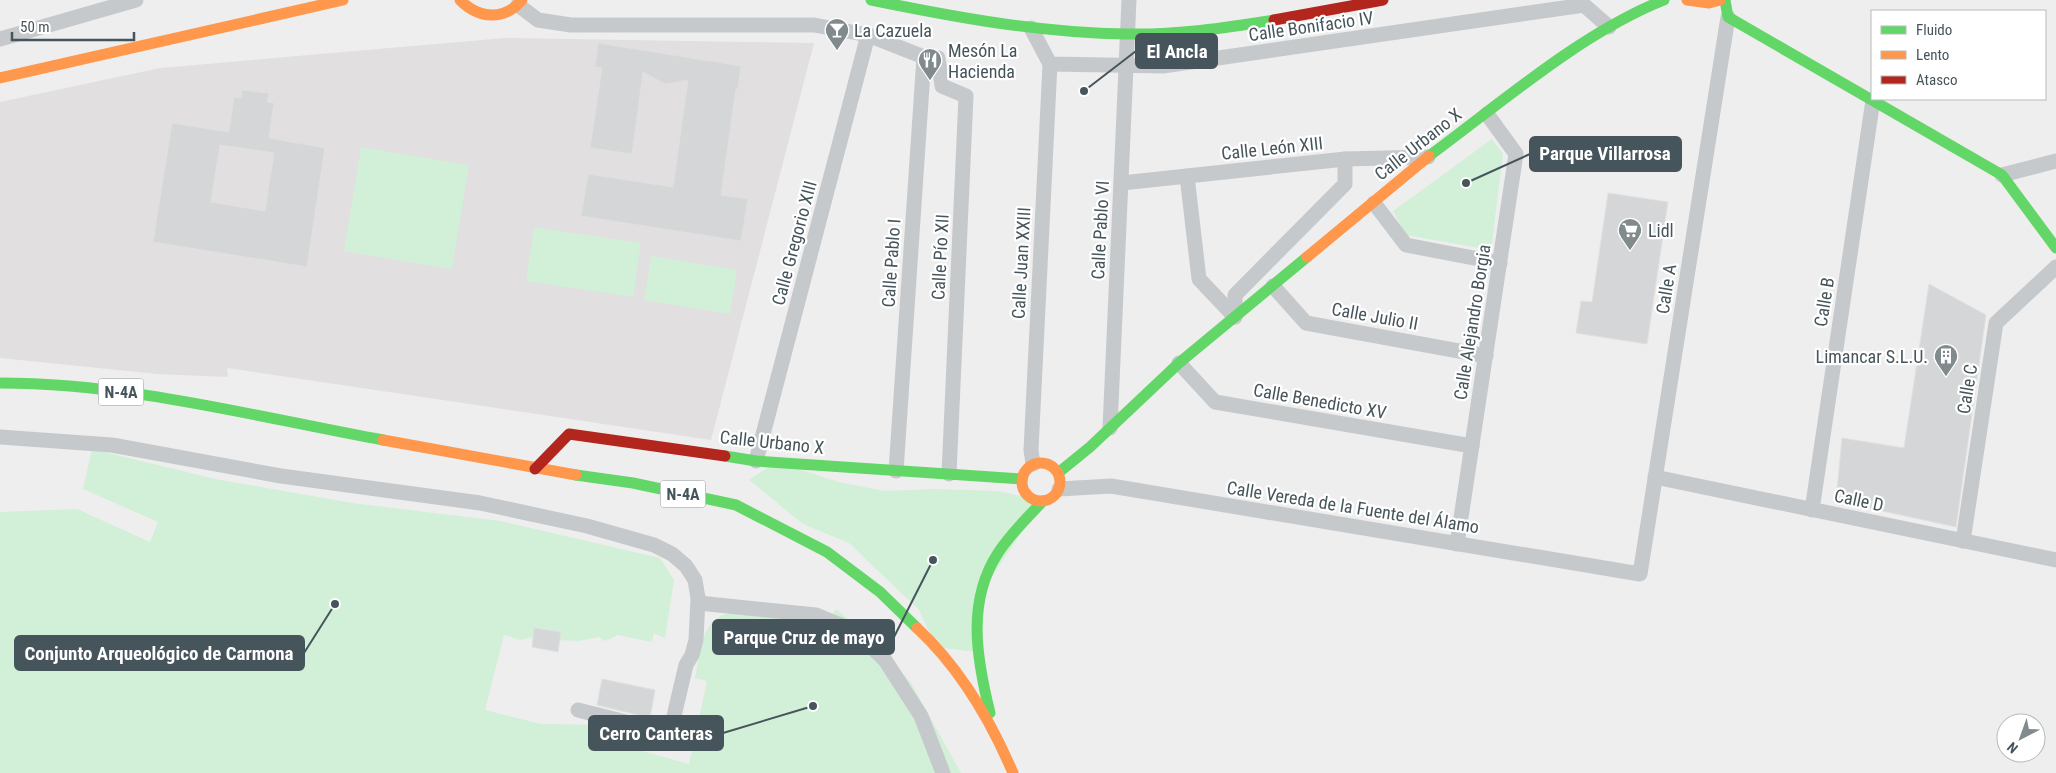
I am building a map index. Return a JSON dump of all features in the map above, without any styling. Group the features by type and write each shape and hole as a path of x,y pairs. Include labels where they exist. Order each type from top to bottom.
{"main road":[{"path":"0,78 343,0"},
{"path":"460,0 465,6 481,15 495,16 508,12 520,2"},
{"path":"871,0 941,14 1031,28 1128,34 1231,27 1383,0"},
{"path":"1634,12 1643,0"},
{"path":"1634,12 1664,0"},
{"path":"1687,0 1708,3 1720,0"},
{"path":"1725,0 1728,17 1871,99"},
{"name":"Calle Urbano X","path":"1058,481 1110,428 1179,363 1428,157 1581,44 1634,12"},
{"path":"1873,100 2002,175 2056,248"},
{"name":"N-4A","path":"0,383 32,383 138,394 241,415 535,469 633,483 736,505 826,552 880,592 927,637 972,693 996,734 1013,773"},
{"name":"N-4A","path":"172,412 241,415"},
{"name":"Calle Urbano X","path":"535,469 569,434 756,461 1022,479"},
{"path":"996,734 976,652 975,624 980,594 992,562 1016,530 1043,501 1052,497 1058,481 1048,464 1033,464 1025,471 1022,479 1023,490 1030,498 1043,501"}],"street":[{"path":"0,39 136,0"},
{"name":"Calle Pablo VI","path":"1110,428 1130,0"},
{"path":"520,2 538,20 571,25 814,25 868,35 931,58"},
{"name":"Calle Bonifacio IV","path":"1050,64 1163,66 1584,5 1609,27"},
{"name":"Calle A","path":"1640,574 1728,17"},
{"path":"1031,28 1050,64"},
{"name":"Calle Gregorio XIII","path":"756,461 868,35"},
{"name":"Calle Pablo I","path":"896,471 931,58"},
{"name":"Calle Pío XII","path":"931,58 942,86 966,96 948,474"},
{"name":"Calle Juan XXIII","path":"1033,464 1031,450 1050,64"},
{"name":"Calle B","path":"1812,510 1873,100"},
{"name":"Calle Alejandro Borgia","path":"1457,544 1516,154 1487,114"},
{"name":"Calle León XIII","path":"1122,183 1345,159 1428,157"},
{"name":"Calle Urbano X","path":"1235,318 1235,294 1345,184 1345,159"},
{"path":"2002,175 2056,161"},
{"path":"1187,176 1199,279 1235,318"},
{"path":"1374,203 1406,245 1500,263"},
{"name":"Calle C","path":"1963,541 1996,323 2056,267"},
{"name":"Calle Julio II","path":"1273,286 1306,323 1486,356"},
{"name":"Calle Benedicto XV","path":"1179,363 1215,402 1472,446"},
{"path":"0,438 78,441 145,450 281,476 480,503 587,526 654,544 672,554 686,566 695,580 699,603 698,626 692,655 686,665 670,733 578,710"},
{"name":"Calle D","path":"1655,478 2056,560"},
{"name":"Calle Vereda de la Fuente del Álamo","path":"1058,481 1111,486 1640,574"},
{"path":"699,603 809,614 831,620 860,636 885,660 921,716 943,773"}],"shaded area":[{"path":"505,38 814,43 711,440 227,368 228,377 157,374 0,358 0,102 160,68"}],"green space":[{"path":"1492,139 1503,154 1491,250 1406,235 1393,211"},
{"path":"361,147 469,165 452,269 344,251"},
{"path":"534,227 641,243 633,297 526,281"},
{"path":"651,256 737,270 730,314 644,300"},
{"path":"92,449 215,479 352,503 500,521 660,558 674,580 665,638 654,633 652,642 618,635 605,641 599,637 579,641 559,640 560,632 535,628 533,637 521,640 504,635 485,710 541,724 616,725 618,744 689,764 707,681 695,678 704,637 714,621 721,615 732,612 829,619 836,609 883,648 911,683 961,773 0,773 0,512 77,509 150,542 158,522 83,489"},
{"path":"776,462 839,482 884,491 935,489 998,491 1043,501 980,594 976,652 936,647 919,610 849,543 803,524 749,480"}],"building":[{"path":"598,43 741,66 721,195 748,199 741,241 581,216 588,174 673,187 688,80 665,84 643,72 632,154 590,148 602,68 595,67"},
{"path":"242,90 269,93 267,102 274,103 269,138 325,148 307,267 153,242 172,123 229,132 234,97 241,98","holes":["220,145 274,153 265,211 211,202"]},
{"name":"Lidl","path":"1608,193 1668,202 1647,344 1576,333 1581,301 1592,302"},
{"name":"Limancar S.L.U.","path":"1929,284 1986,315 1956,527 1836,501 1842,438 1904,448"},
{"path":"534,628 561,632 558,652 532,647"},
{"path":"602,679 655,690 650,718 597,705"}],"traffic: fast":[{"path":"871,0 998,23 1094,33 1145,34 1182,32 1274,20"},
{"path":"1429,156 1542,70 1572,50 1633,14 1664,0"},
{"path":"1725,0 1728,17 1871,99"},
{"path":"1872,100 2002,175 2056,248"},
{"path":"1058,473 1090,447 1179,363 1307,257"},
{"path":"0,383 97,389 145,395 383,440"},
{"path":"725,456 756,461 1022,479"},
{"path":"576,475 633,483 736,505 827,552 880,592 917,628"},
{"path":"990,713 978,652 978,611 981,591 998,553 1019,526 1043,501"}],"traffic: slow":[{"path":"0,78 343,0"},
{"path":"460,0 475,11 491,15 507,12 522,0"},
{"path":"1687,0 1709,3 1720,0"},
{"path":"1307,257 1429,156"},
{"path":"383,440 576,475"},
{"path":"1041,463 1054,469 1060,482 1054,495 1041,501 1028,495 1022,482 1028,469 1041,463"},
{"path":"917,628 947,660 972,695 994,733 1013,773"}],"traffic: jam":[{"path":"1274,20 1383,0"},
{"path":"535,469 569,434 725,456"}],"place":[{"name":"La Cazuela","path":"837,51"},
{"name":"Mesón La Hacienda","path":"930,81"},
{"name":"El Ancla","path":"1084,91"},
{"name":"Parque Villarrosa","path":"1466,183"},
{"name":"Lidl","path":"1630,251"},
{"name":"Limancar S.L.U.","path":"1946,377"},
{"name":"Parque Cruz de mayo","path":"933,560"},
{"name":"Conjunto Arqueológico de Carmona","path":"335,604"},
{"name":"Cerro Canteras","path":"813,706"}]}
